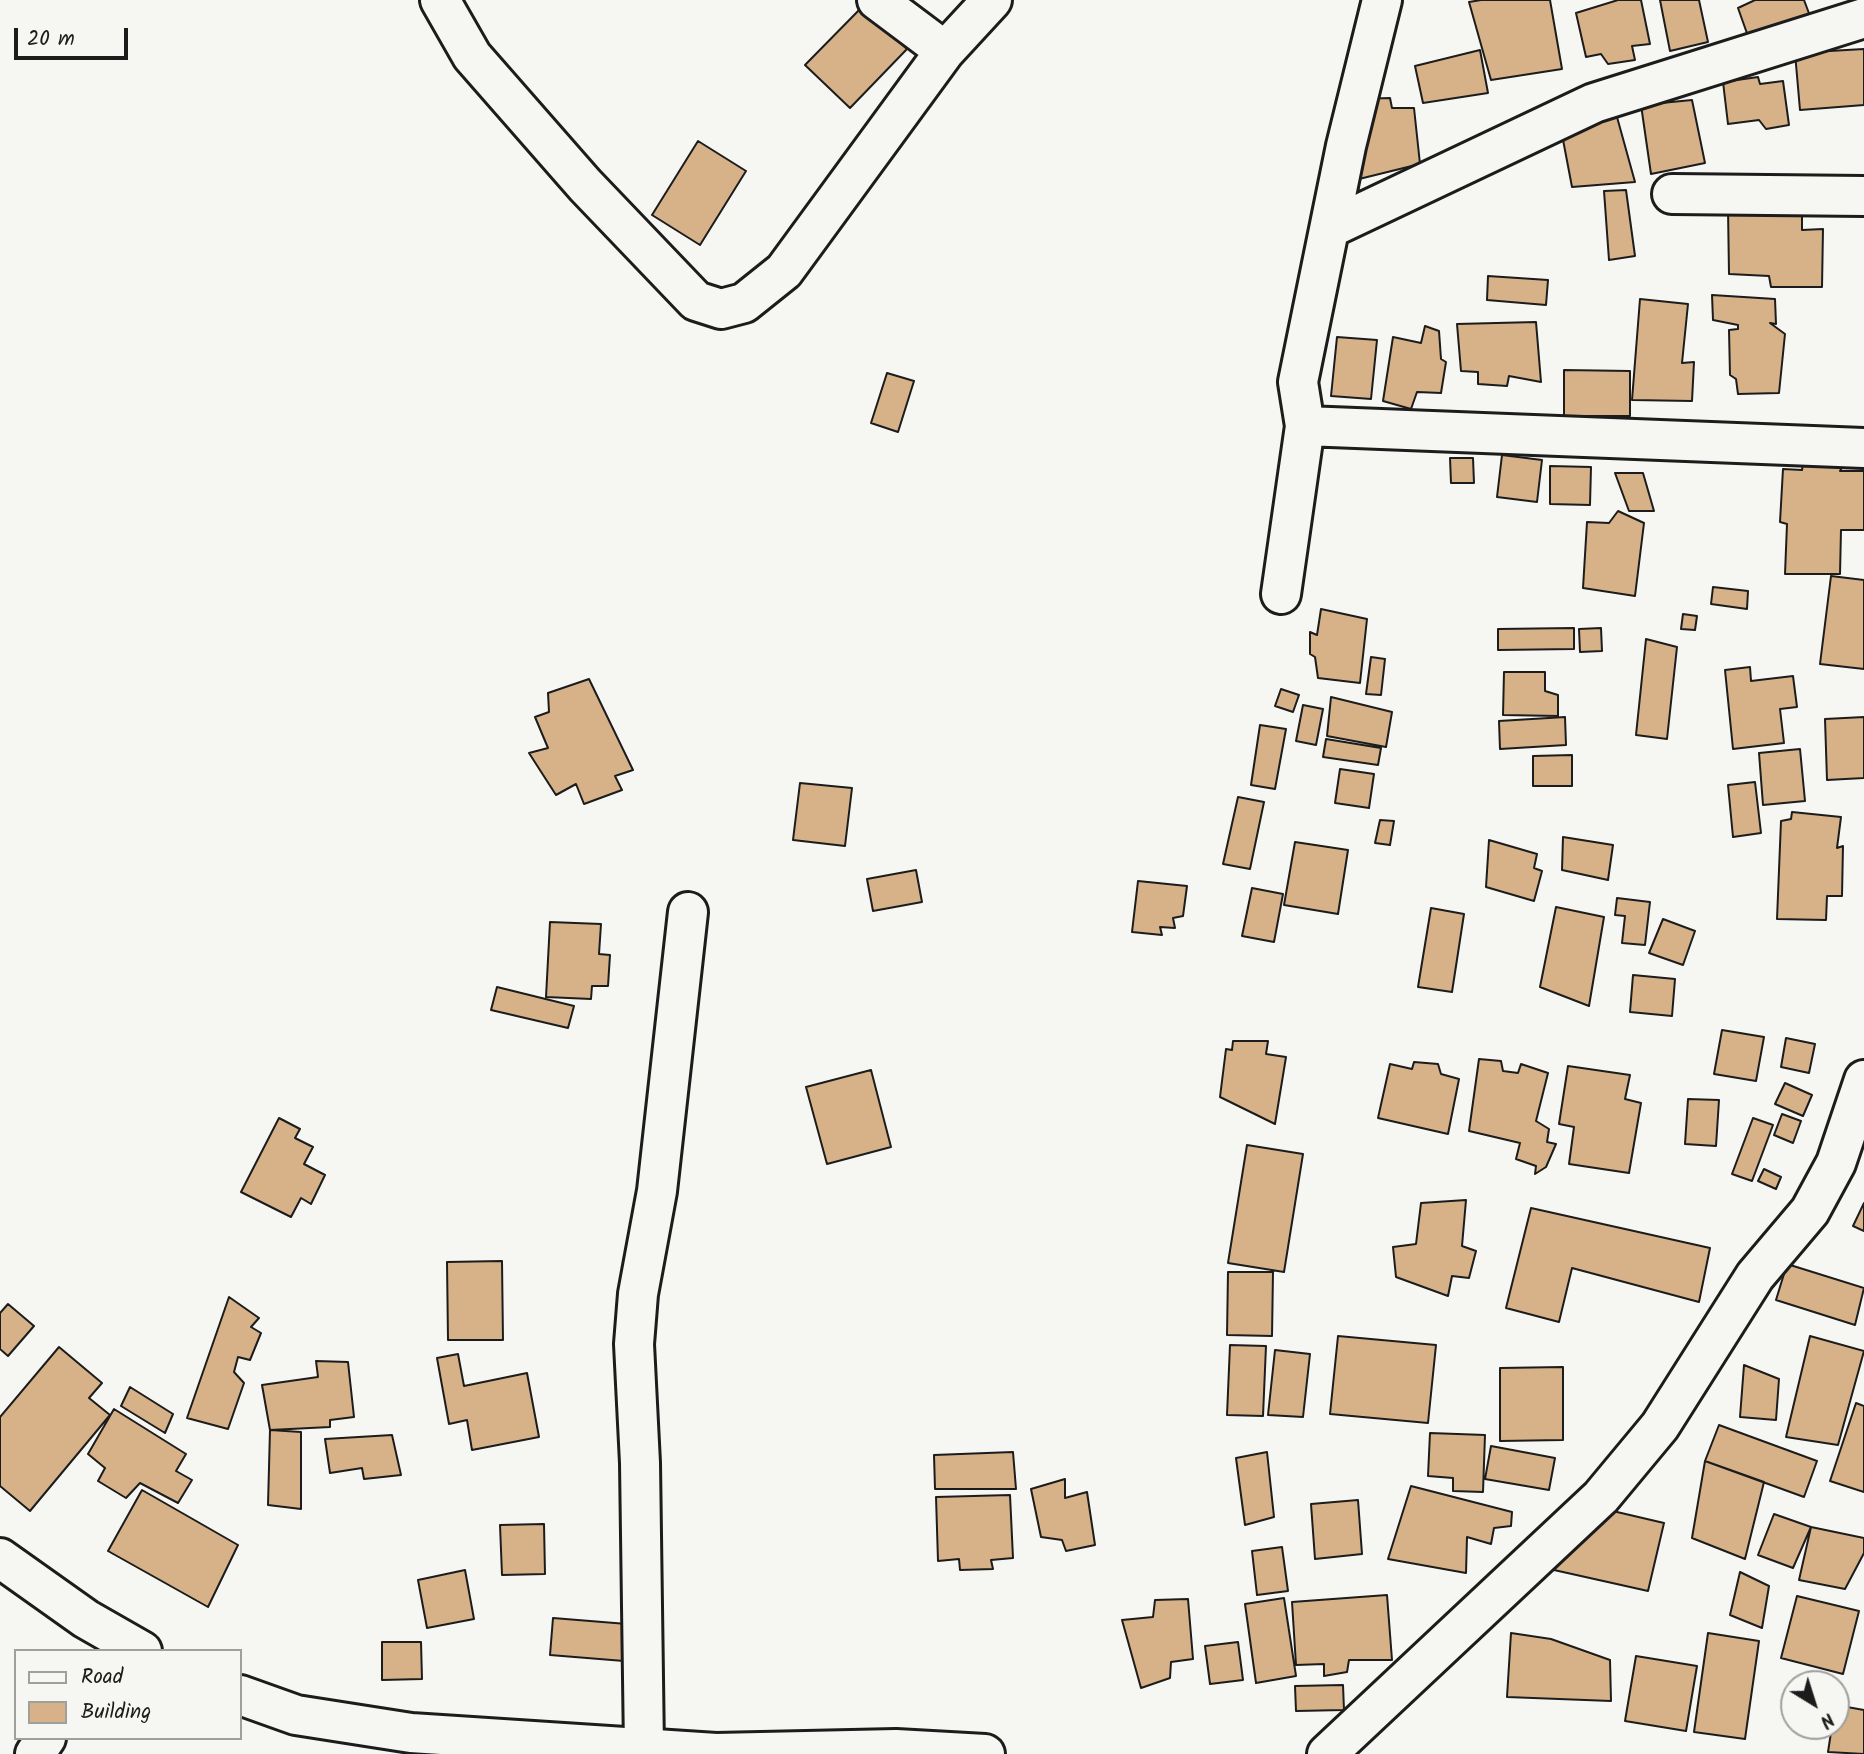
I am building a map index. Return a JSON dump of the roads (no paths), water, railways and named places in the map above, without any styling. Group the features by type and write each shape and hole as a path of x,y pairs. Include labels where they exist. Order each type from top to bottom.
{"street":[{"path":"440,0 472,56 585,185 696,301 721,309 744,303 784,271 945,51 992,0"},
{"path":"877,0 945,51"},
{"path":"1281,594 1305,426 1298,382 1346,146 1382,0"},
{"path":"1330,228 1594,103 1864,18"},
{"path":"1672,194 1864,196"},
{"path":"1305,426 1864,448"},
{"path":"644,1749 640,1463 634,1344 638,1294 657,1191 688,912"},
{"path":"1327,1754 1592,1506 1660,1426 1755,1276 1810,1211 1836,1163 1864,1080"},
{"path":"0,1558 124,1646"},
{"path":"242,1696 296,1715 411,1733 716,1754 896,1749 985,1754"}]}
